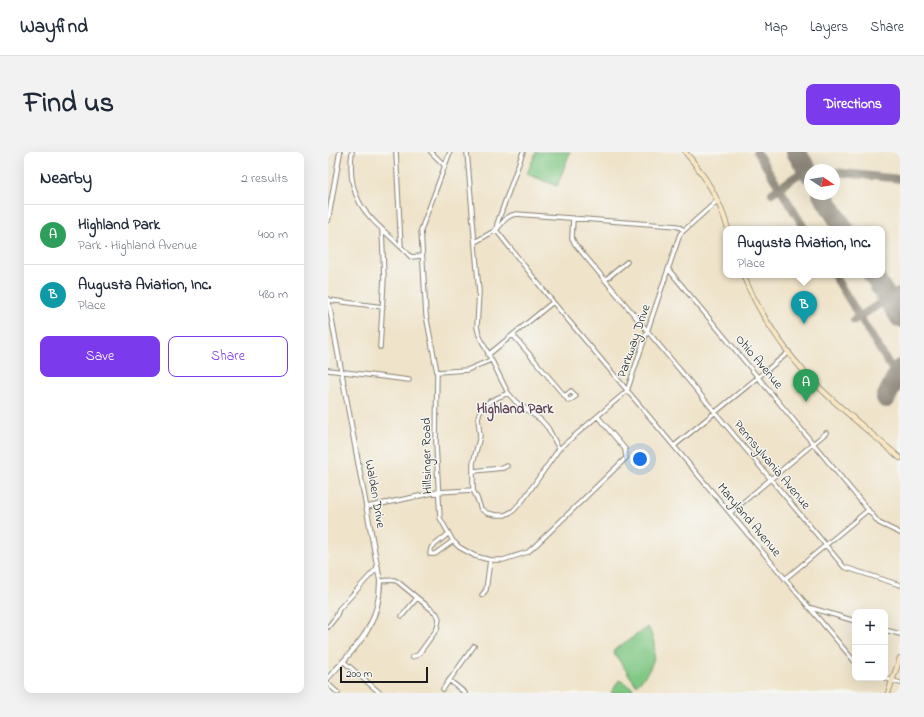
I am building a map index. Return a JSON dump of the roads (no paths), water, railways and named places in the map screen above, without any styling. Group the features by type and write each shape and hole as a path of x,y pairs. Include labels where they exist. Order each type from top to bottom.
{"main road":[{"path":"685,152 705,176 727,226"},
{"path":"745,278 767,320 807,374 900,458"},
{"path":"888,693 900,658"}],"street":[{"path":"328,220 340,152"},
{"path":"352,152 350,168 354,192 359,204 412,257 422,256"},
{"path":"396,152 402,247"},
{"path":"431,152 444,165"},
{"name":"Hillsinger Road","path":"450,152 421,226 426,315 437,372 438,492 440,518 453,541 459,547 475,556 490,560 503,560 528,552 624,461 627,454 625,449 598,417"},
{"path":"467,152 479,292 477,327 488,355 508,393 516,402 541,420 548,428 559,449"},
{"path":"496,230 523,152"},
{"name":"Parkway Drive","path":"473,490 481,509 487,513 505,515 513,511 523,500 559,449 628,391 680,234 717,201"},
{"path":"502,210 509,216"},
{"path":"475,242 496,230 509,216 516,214 677,226 684,230"},
{"name":"Pennsylvania Avenue","path":"573,218 572,238 575,244 844,567 900,585"},
{"path":"380,346 384,278 382,228"},
{"name":"Maryland Avenue","path":"496,230 553,302 852,658"},
{"path":"605,280 627,262"},
{"name":"Ohio Avenue","path":"669,270 879,523 900,533"},
{"path":"328,300 383,307"},
{"name":"Walden Drive","path":"328,300 380,581 380,596 372,624 365,636 328,678"},
{"path":"488,355 553,302"},
{"path":"513,335 565,396"},
{"path":"674,446 790,352"},
{"path":"437,372 467,370 491,360"},
{"path":"328,370 409,380"},
{"path":"367,507 438,492 473,490 474,453 480,436 478,418 480,411 490,402 508,393"},
{"path":"730,513 826,433"},
{"path":"474,471 503,468 507,466"},
{"path":"785,579 868,510"},
{"path":"448,534 431,548 430,554 435,554 453,541"},
{"path":"482,595 486,590 490,560"},
{"path":"328,627 336,617 339,609 378,566"},
{"path":"380,581 394,580 437,614 439,625 418,655 412,657"},
{"path":"402,616 417,598"},
{"path":"808,607 852,620"},
{"path":"888,631 900,634"},
{"path":"443,689 474,646"},
{"path":"343,661 380,693"},
{"path":"888,679 900,683"},
{"path":"449,680 465,693"},
{"path":"328,684 338,693"}],"place":[{"name":"Augusta Aviation, Inc.","path":"804,324"},
{"name":"Highland Park","path":"806,402"}],"district":[{"name":"Highland Park","path":"515,409"}]}
